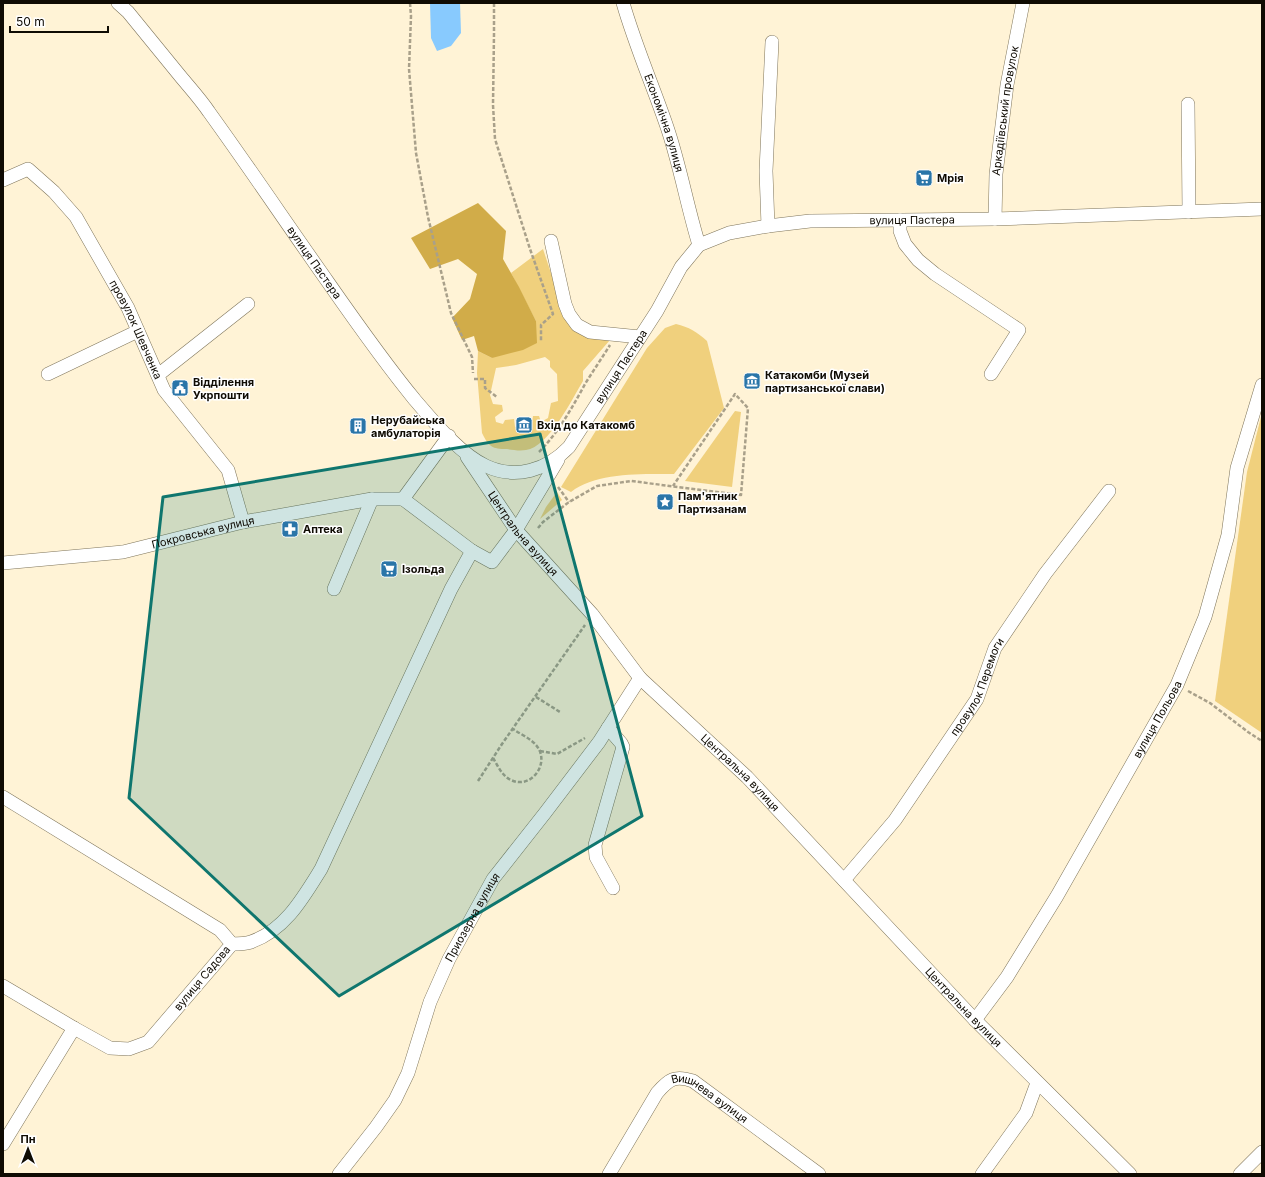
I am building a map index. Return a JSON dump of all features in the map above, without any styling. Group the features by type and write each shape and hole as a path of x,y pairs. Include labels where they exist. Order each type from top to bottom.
{"street":[{"name":"вулиця Пастера","path":"118,3 128,12 208,110 376,351 432,420 461,449 473,458 486,466 502,472 519,473 532,471 559,457 569,447 657,311 681,267 699,245 729,233 768,226 810,221 995,219 1262,209"},
{"name":"Економічна вулиця","path":"623,3 667,128 699,245"},
{"name":"Аркадіївський провулок","path":"995,219 996,174 1007,85 1023,3"},
{"path":"768,226 766,171 772,42"},
{"path":"1188,104 1189,212"},
{"name":"провулок Шевченка","path":"3,180 28,169 54,192 76,217 128,308 164,390 228,470 243,522"},
{"path":"900,220 900,231 905,244 918,260 935,274 1019,330 991,374"},
{"path":"550,241 564,304 577,325 590,332 640,337"},
{"path":"158,375 248,304"},
{"path":"48,374 138,331"},
{"name":"вулиця Польова","path":"975,1020 1007,977 1058,896 1177,685 1207,610 1228,536 1237,468 1262,385"},
{"path":"448,436 403,499 472,551 492,562 516,530 559,457"},
{"name":"Центральна вулиця","path":"461,449 516,530 592,614 640,678 747,777 975,1020 1130,1174"},
{"name":"провулок Перемоги","path":"844,880 895,820 977,699 995,648 1045,574 1109,491"},
{"path":"334,589 372,499"},
{"name":"Покровська вулиця","path":"3,563 123,552 243,522 372,499 403,499"},
{"path":"232,944 250,943 271,932 296,908 321,869 451,589 472,551"},
{"name":"Приозерна вулиця","path":"339,1174 395,1100 408,1073 430,1002 436,988 449,959 492,879 599,742 640,678"},
{"path":"608,728 622,743 623,747 595,845 595,851 596,857 613,888"},
{"name":"вулиця Садова","path":"3,797 220,930 232,944 148,1042 128,1049 110,1048 3,986"},
{"path":"3,1144 74,1028"},
{"name":"Вишнева вулиця","path":"609,1174 657,1093 666,1082 675,1078 685,1078 693,1081 705,1089 819,1174"},
{"path":"982,1174 1026,1113 1037,1083"},
{"path":"1240,1174 1262,1152"}],"path":[{"path":"410,3 409,69 416,153 428,217 451,312 472,357 474,373"},
{"path":"494,3 493,106 495,139 530,249 553,314 541,325 541,341"},
{"path":"537,454 548,444 565,419 592,372 619,334"},
{"path":"474,379 485,379 485,388 497,397"},
{"path":"538,528 570,502 597,486 631,481 742,495 748,408 735,394 673,486"},
{"path":"558,487 570,502"},
{"path":"478,782 512,729 536,697 592,614"},
{"path":"1177,685 1210,703 1262,741"},
{"path":"536,697 560,712"},
{"path":"493,758 502,772 510,780 517,782 525,781 532,778 537,773 541,766 542,759 540,751 531,740 512,729"},
{"path":"540,751 557,754 590,735"}],"highlighted area":[{"path":"540,434 642,816 339,996 129,798 163,497"}],"shaded area":[{"path":"478,203 506,231 503,259 536,321 537,343 523,350 492,358 478,351 474,336 462,340 452,318 470,299 477,274 458,259 430,269 411,238"},
{"path":"543,249 567,321 610,340 583,371 583,381 551,432 535,447 526,450 494,448 484,438 482,433 477,373 478,351 492,358 536,321 511,273","holes":["545,357 550,361 550,367 557,374 558,401 551,403 548,418 541,422 539,416 533,416 532,423 515,427 514,419 505,420 503,424 496,422 495,417 503,411 502,405 493,404 490,395 496,368 516,365"]},
{"path":"676,324 693,330 707,341 724,408 674,474 634,474 606,478 581,485 571,492 561,487 647,348 665,328"},
{"path":"735,411 741,412 732,487 685,481"},
{"path":"1262,413 1262,733 1215,701 1247,472"},
{"path":"557,492 562,500 540,519 546,507"}],"water":[{"path":"430,3 460,3 461,33 451,46 437,51 431,38"}],"place":[{"name":"Мрія","path":"924,178"},
{"name":"Катакомби (Музей партизанської слави)","path":"752,381"},
{"name":"Відділення Укрпошти","path":"180,388"},
{"name":"Вхід до Катакомб","path":"524,425"},
{"name":"Нерубайська амбулаторія","path":"358,426"},
{"name":"Пам'ятник Партизанам","path":"665,502"},
{"name":"Аптека","path":"290,529"},
{"name":"Ізольда","path":"389,569"}]}
